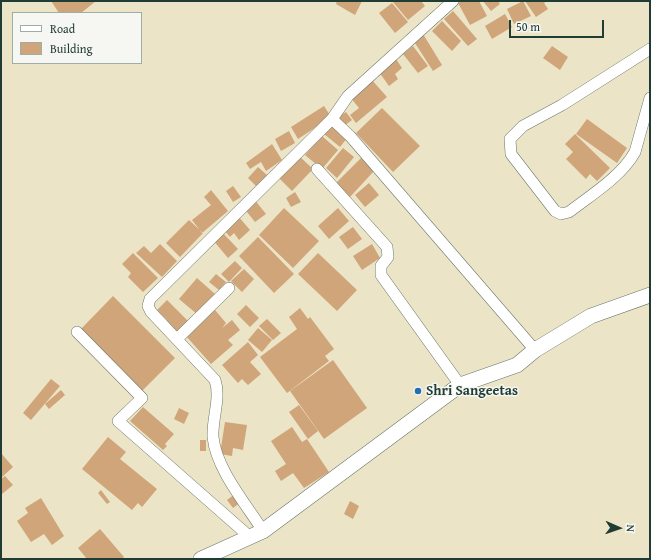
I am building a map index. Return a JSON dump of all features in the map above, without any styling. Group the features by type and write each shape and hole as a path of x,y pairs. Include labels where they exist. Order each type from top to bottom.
{"street":[{"path":"257,534 216,453 213,437 217,389 215,380 150,312 148,306 150,299 332,119 348,96 453,1"},
{"path":"650,49 562,105 523,126 510,139 511,154 555,211 561,214 569,212 611,180 631,159 635,152 650,98"},
{"path":"332,119 355,142 535,350"},
{"path":"317,169 387,247 388,257 381,266 381,275 460,385"},
{"path":"177,340 229,288"},
{"path":"200,559 257,534 460,385 517,365 535,350 591,316 650,295"},
{"path":"77,332 142,398 118,421 257,534"}],"building":[{"path":"51,1 96,1 82,12 58,12"},
{"path":"337,1 362,1 355,15 336,4"},
{"path":"421,1 425,6 408,20 393,2"},
{"path":"462,1 479,1 487,16 470,25 458,3"},
{"path":"483,1 498,1 500,4 491,11"},
{"path":"523,1 531,16 514,24 507,9"},
{"path":"525,1 547,1 544,3 548,9 536,17"},
{"path":"392,3 408,22 395,33 379,13"},
{"path":"453,11 477,39 468,46 444,19"},
{"path":"505,14 512,27 492,39 485,26"},
{"path":"442,21 461,41 452,51 432,31"},
{"path":"423,34 442,65 433,71 413,40"},
{"path":"413,46 428,66 418,73 403,54"},
{"path":"552,46 568,57 560,70 543,58"},
{"path":"396,59 402,68 395,74 398,79 389,86 379,72"},
{"path":"371,79 387,97 356,123 350,115 359,108 350,97"},
{"path":"324,106 331,117 298,139 291,127"},
{"path":"382,108 420,146 393,172 356,133"},
{"path":"346,112 352,120 344,126 338,117"},
{"path":"587,119 627,148 617,163 576,134"},
{"path":"333,124 348,137 340,147 324,134"},
{"path":"289,131 295,143 281,151 275,139"},
{"path":"575,134 610,168 597,181 590,174 586,179 566,159 573,152 565,144"},
{"path":"322,136 338,150 322,169 305,155"},
{"path":"272,144 282,160 266,171 261,162 250,169 246,163"},
{"path":"343,148 354,157 337,178 326,168"},
{"path":"298,155 313,169 292,191 278,177"},
{"path":"361,158 374,171 350,197 336,183"},
{"path":"258,167 267,175 256,186 248,178"},
{"path":"369,183 379,195 365,207 355,195"},
{"path":"233,186 241,197 233,202 226,191"},
{"path":"211,190 228,211 202,233 192,220 211,205 204,197"},
{"path":"295,192 301,202 291,207 286,198"},
{"path":"254,199 266,214 255,222 243,207"},
{"path":"284,208 319,241 293,268 259,235"},
{"path":"338,208 349,221 329,239 318,226"},
{"path":"238,216 250,230 239,240 234,233 230,237 223,229"},
{"path":"189,220 203,233 180,257 166,243"},
{"path":"353,227 362,239 348,249 339,237"},
{"path":"222,232 238,249 228,258 213,240"},
{"path":"258,237 294,274 274,293 239,256"},
{"path":"160,244 177,261 162,277 136,253 144,246 151,253"},
{"path":"372,244 380,258 362,270 353,256"},
{"path":"133,253 158,278 143,292 128,277 131,273 122,264"},
{"path":"318,253 357,290 337,311 298,274"},
{"path":"235,261 242,268 229,282 221,274"},
{"path":"244,269 254,279 242,292 231,281"},
{"path":"216,274 226,282 219,290 209,282"},
{"path":"197,278 215,294 198,315 179,299"},
{"path":"113,296 175,358 141,392 80,330"},
{"path":"167,300 190,323 177,336 164,323 167,320 157,310"},
{"path":"246,305 259,318 250,327 237,314"},
{"path":"300,308 308,319 310,317 334,349 325,356 329,361 287,393 260,357 297,329 289,317"},
{"path":"215,310 226,323 222,328 232,320 240,330 228,340 233,345 211,364 186,336"},
{"path":"267,319 281,333 273,340 259,326"},
{"path":"258,328 272,340 262,352 248,340"},
{"path":"248,342 258,355 250,362 261,374 248,385 242,379 238,383 222,365"},
{"path":"333,360 367,408 324,439 290,391"},
{"path":"51,379 60,386 31,420 23,413"},
{"path":"61,390 65,395 49,409 45,404"},
{"path":"299,405 318,431 308,439 289,412"},
{"path":"143,407 174,434 165,444 167,446 163,450 130,421"},
{"path":"179,408 189,413 184,424 174,419"},
{"path":"225,422 247,425 243,450 233,448 232,456 220,454"},
{"path":"292,427 302,442 307,439 329,472 304,488 293,473 281,481 275,471 286,464 271,441"},
{"path":"108,437 126,452 120,459 157,489 142,507 138,503 132,510 82,469"},
{"path":"200,440 206,440 206,451 200,451"},
{"path":"1,453 13,467 1,478"},
{"path":"5,476 13,485 2,494 1,479"},
{"path":"101,490 110,502 107,504 98,493"},
{"path":"235,494 241,502 233,508 227,500"},
{"path":"41,498 64,536 52,545 44,534 31,542 17,521 28,513 25,508"},
{"path":"350,501 359,506 353,519 344,514"},
{"path":"100,529 124,557 122,559 87,559 78,548"}],"place":[{"name":"Shri Sangeetas","path":"418,391"}]}
